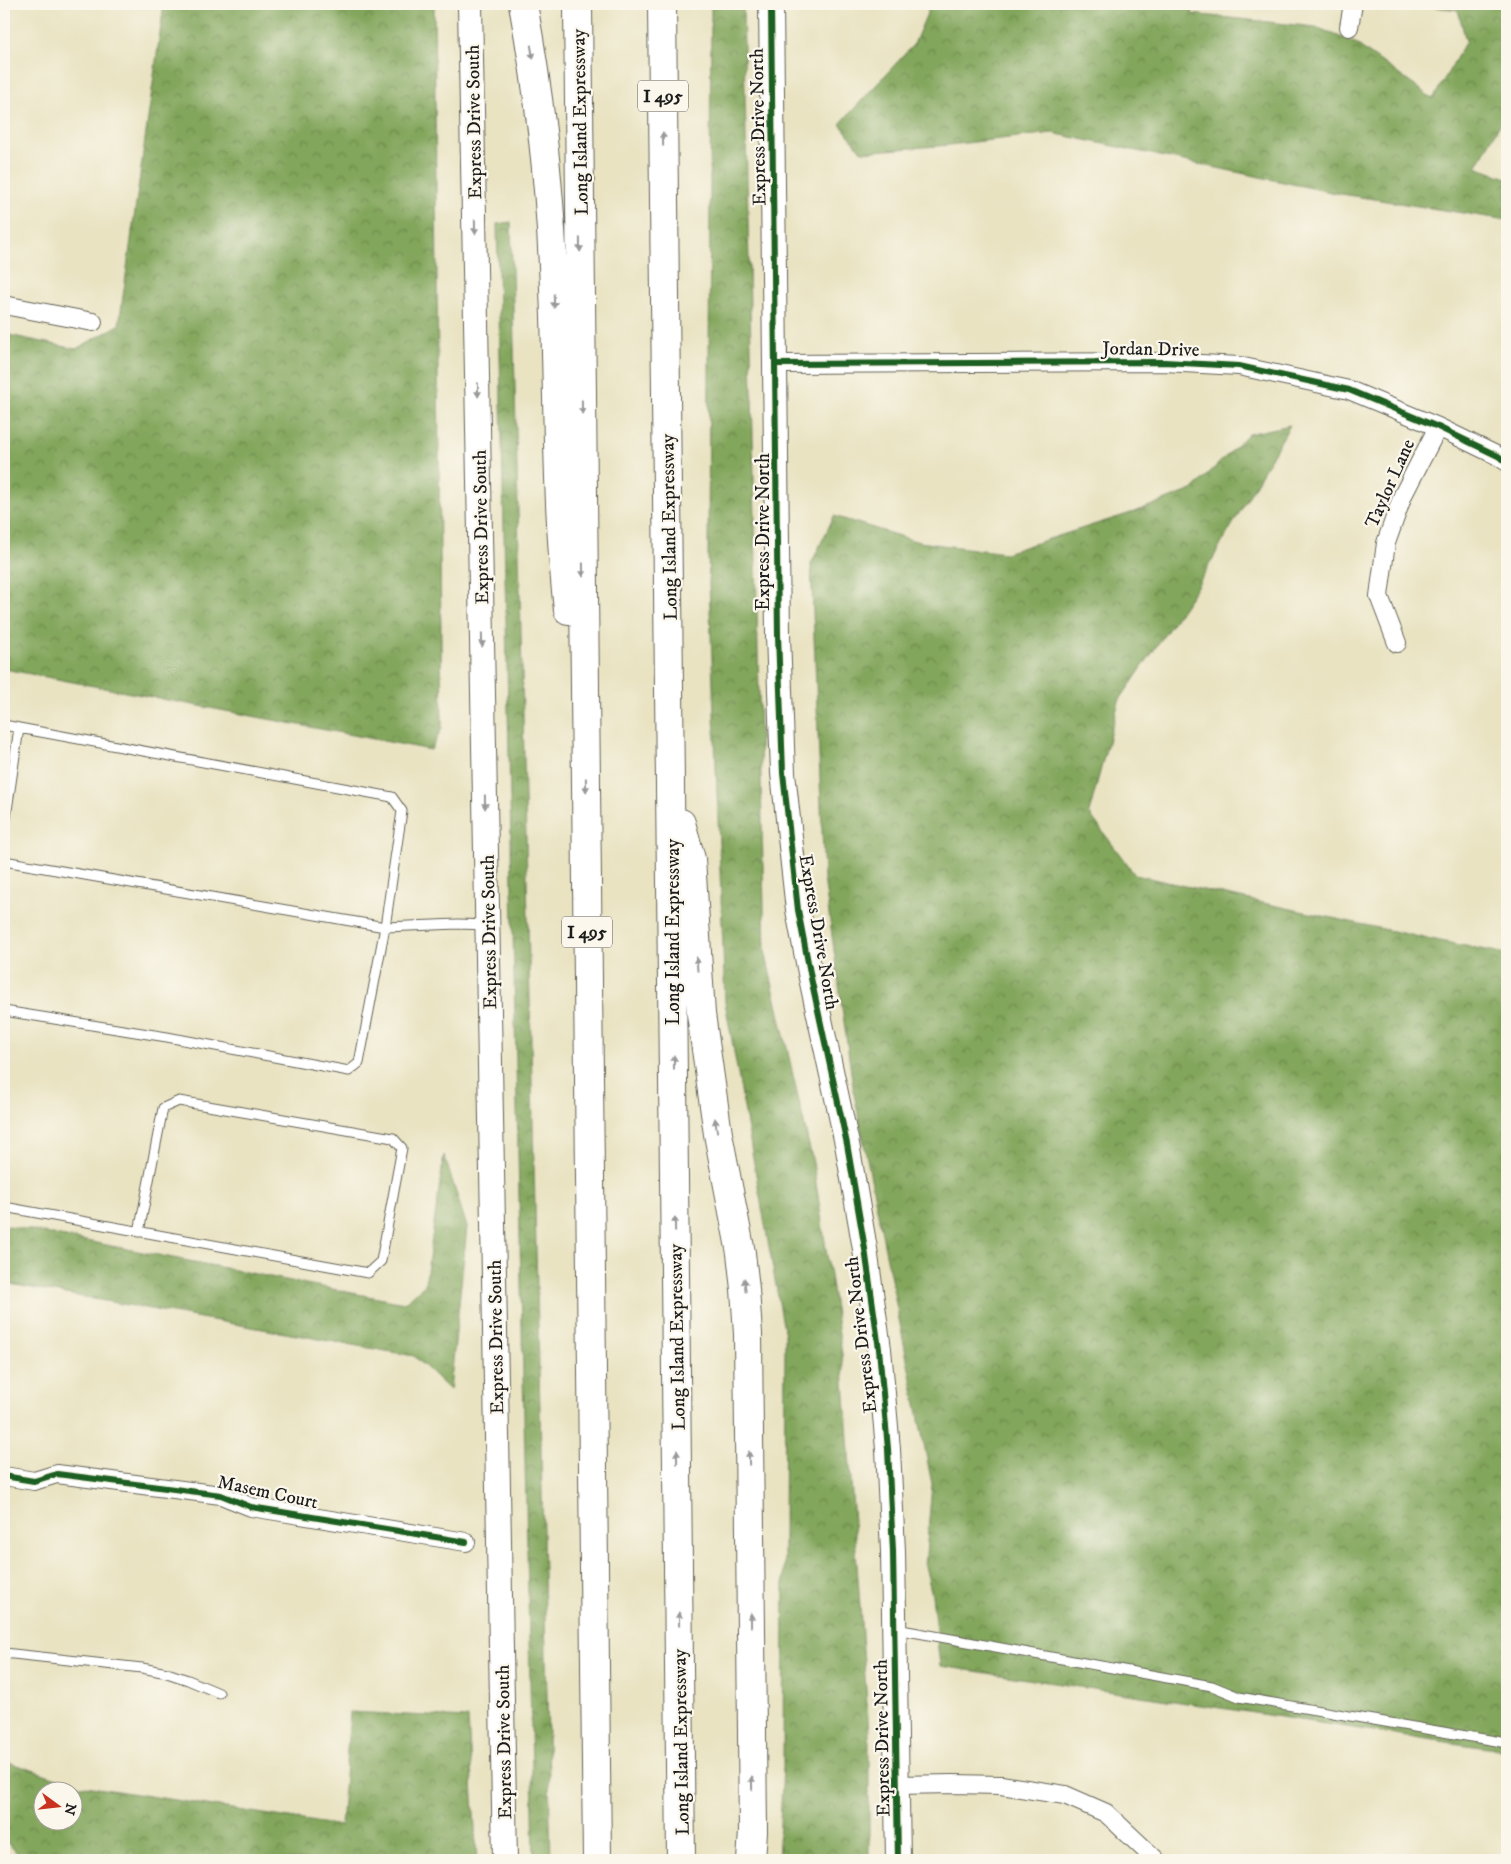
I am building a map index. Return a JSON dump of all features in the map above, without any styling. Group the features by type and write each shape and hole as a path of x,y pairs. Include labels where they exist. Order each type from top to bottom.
{"highway":[{"path":"523,4 539,97 545,151 553,267 562,554 585,754"},
{"name":"Long Island Expressway","path":"578,4 597,1860"},
{"name":"Long Island Expressway","path":"662,4 681,1860"},
{"path":"671,790 691,860 700,1014 718,1134 741,1253 745,1289 748,1334 753,1802 751,1860"}],"main road":[{"name":"Express Drive South","path":"470,4 505,1860"},
{"name":"Express Drive North","path":"771,4 778,635 783,773 798,910 814,997 847,1144 865,1249 879,1349 888,1449 893,1551 898,1860"}],"street":[{"path":"1349,27 1352,4"},
{"path":"4,305 93,322"},
{"name":"Jordan Drive","path":"776,364 1164,362 1239,366 1349,390 1438,427 1507,462"},
{"name":"Taylor Lane","path":"1397,643 1379,596 1386,543 1403,495 1438,427"},
{"name":"Masem Court","path":"4,1476 34,1481 58,1474 221,1495 251,1507 466,1542"},
{"path":"897,1785 1001,1785 1065,1795 1106,1813 1156,1860"}],"lane":[{"path":"4,725 392,797 402,811 385,927 359,1063 349,1071 167,1037 4,1011"},
{"path":"4,831 7,790 19,728"},
{"path":"4,860 385,927 458,924 488,925"},
{"path":"4,1207 139,1232 368,1273 381,1261 402,1148 393,1138 179,1101 163,1108 139,1232"},
{"path":"894,1629 1212,1686 1239,1697 1507,1743"},
{"path":"4,1653 142,1668 167,1673 219,1693"}],"green space":[{"path":"160,4 434,4 442,728 431,750 4,669 4,334 76,349 119,325 163,11"},
{"path":"711,4 743,4 765,951 813,1163 842,1354 869,1732 869,1860 778,1860 783,1767 785,1336 725,1002 708,556"},
{"path":"931,4 1194,4 1192,14 1316,27 1355,43 1433,99 1466,41 1458,10 1413,4 1507,4 1507,112 1476,167 1507,178 1507,220 1335,193 1052,133 949,145 862,152 840,124 914,44"},
{"path":"511,222 551,1860 534,1860 497,224"},
{"path":"1290,425 1193,593 1119,701 1089,813 1135,875 1507,954 1507,1751 940,1666 932,1595 925,1566 932,1484 854,1094 824,878 811,564 834,516 919,542 1005,553 1134,512 1192,490 1248,434"},
{"path":"444,1155 467,1227 450,1390 414,1356 4,1283 4,1225 404,1303 425,1285"},
{"path":"350,1712 468,1718 477,1860 23,1860 9,1844 4,1842 4,1761 70,1782 32,1782 32,1832 82,1832 82,1785 341,1826"}],"cycle path":[{"path":"771,4 778,635 783,773 798,910 847,1144 865,1249 879,1349 888,1449 893,1551 898,1860"},
{"path":"775,364 1164,362 1239,366 1349,390 1438,427 1507,462"},
{"path":"4,1476 34,1481 57,1474 221,1495 251,1507 466,1542"}]}
